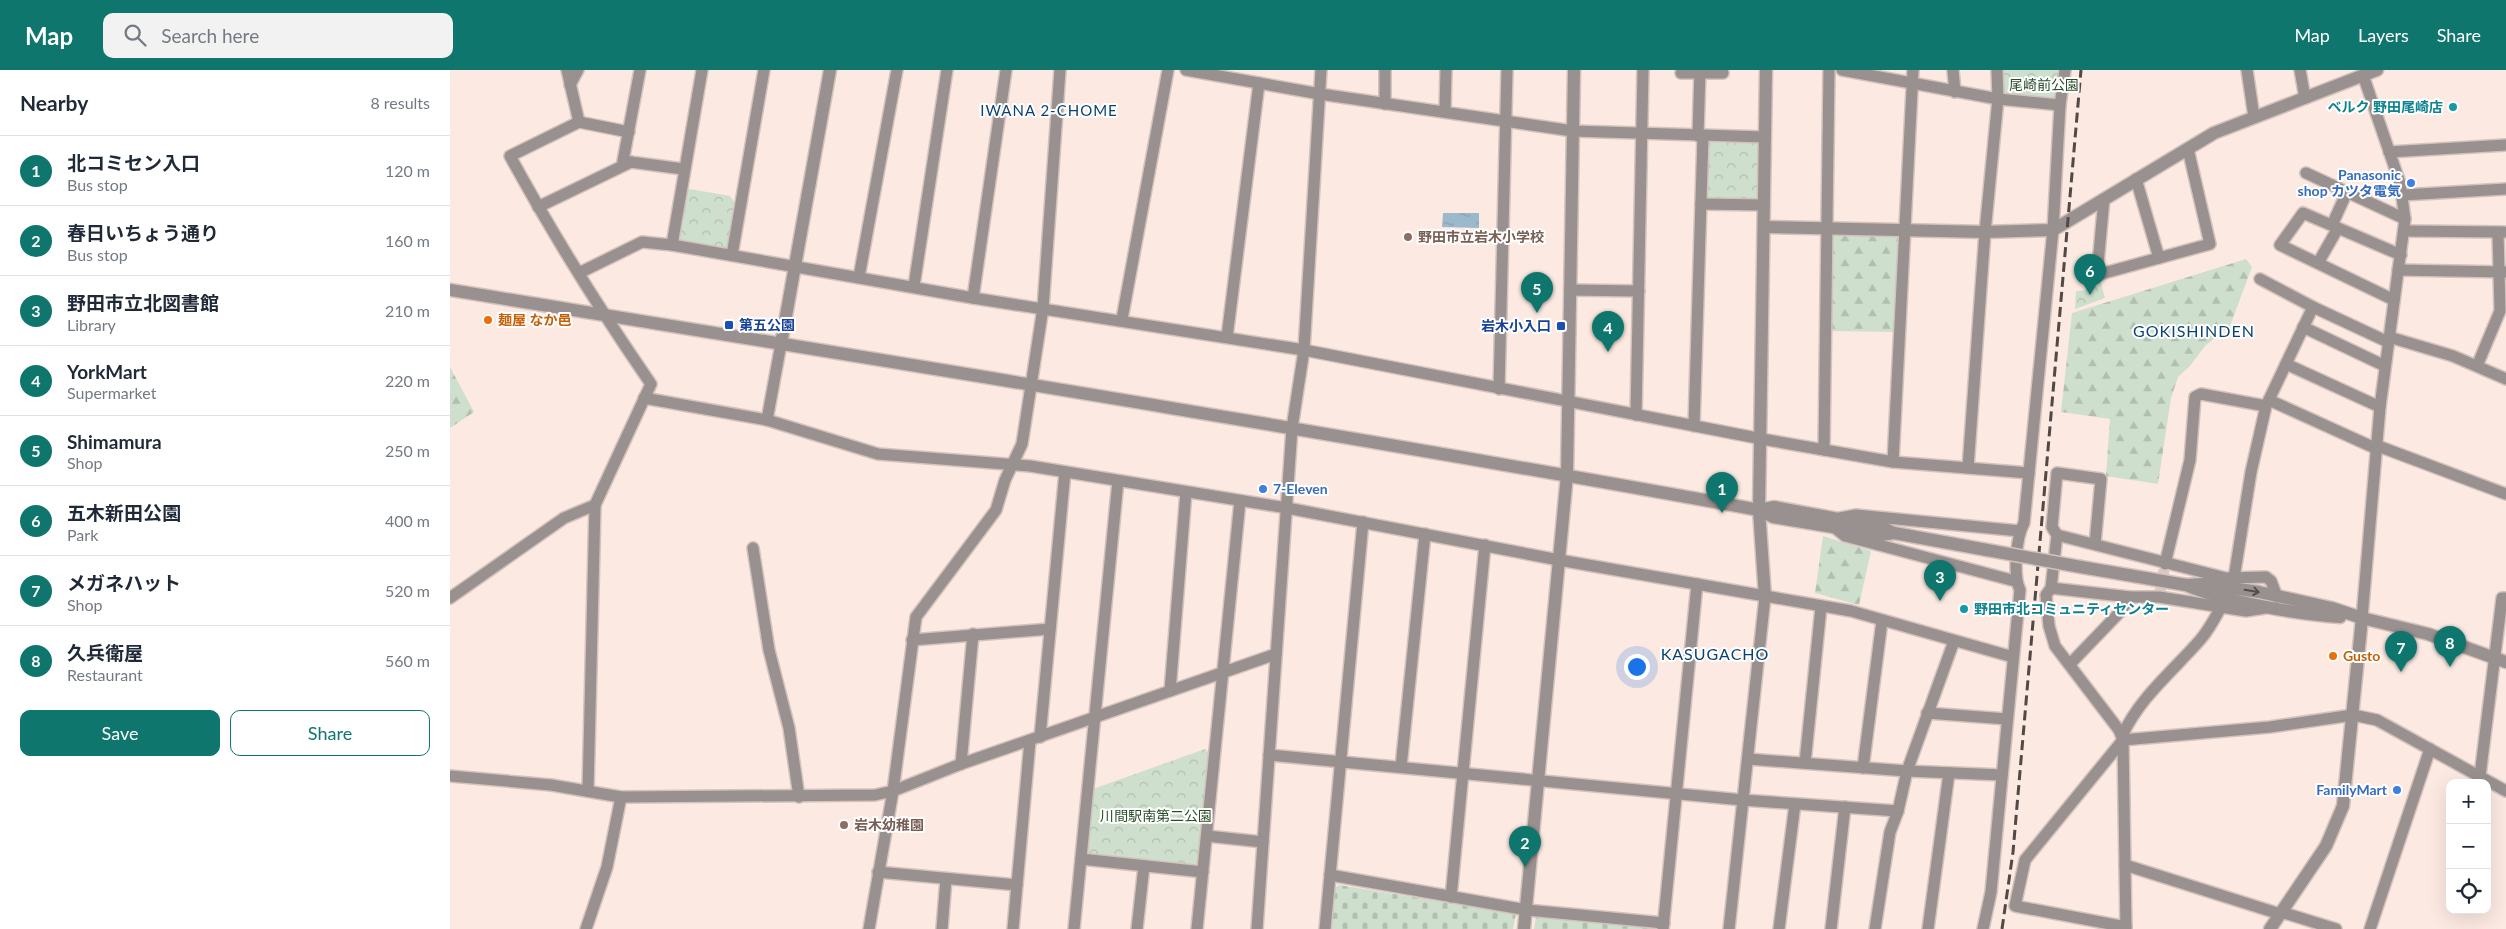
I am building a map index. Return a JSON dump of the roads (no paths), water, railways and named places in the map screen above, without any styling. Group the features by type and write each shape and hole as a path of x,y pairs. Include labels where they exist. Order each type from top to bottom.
{"street":[{"path":"567,70 579,122"},
{"path":"570,85 578,70"},
{"path":"640,70 623,161 683,169"},
{"path":"672,245 683,169 702,70"},
{"path":"732,255 764,70"},
{"path":"767,420 830,70"},
{"path":"859,277 897,70"},
{"path":"914,286 948,70"},
{"path":"973,298 1006,70"},
{"path":"869,929 893,791 916,616 996,510 1012,464 1019,454 1022,444 1043,308 1060,70"},
{"path":"1122,319 1168,70"},
{"path":"1186,70 1320,94 1573,131 1765,137"},
{"path":"1227,337 1256,83 1253,70"},
{"path":"1258,929 1292,428 1304,350 1320,70"},
{"path":"1385,70 1385,104"},
{"path":"1445,111 1446,70"},
{"path":"1499,389 1507,70"},
{"path":"1524,929 1568,475 1574,70"},
{"path":"1636,414 1643,70"},
{"path":"1729,929 1765,597 1760,510 1766,70"},
{"path":"1824,450 1829,70"},
{"path":"1842,70 1874,73 1913,85 1998,99 2060,105"},
{"path":"1894,462 1913,70"},
{"path":"1953,70 1955,92"},
{"path":"1968,468 1985,232 1998,99 1997,70"},
{"path":"1983,929 1991,892 2020,590 2015,582 2020,531 2024,524 2054,230 2060,105 2065,70"},
{"path":"2247,70 2254,116"},
{"path":"2300,70 2305,98"},
{"path":"1764,227 1985,232 2054,230 2214,133 2254,116 2305,98 2362,72 2377,70"},
{"path":"1694,426 1701,204 1700,72"},
{"path":"2270,929 2326,846 2339,818 2346,790 2380,407 2405,219 2403,195 2362,72"},
{"path":"1681,73 1723,73"},
{"path":"588,792 595,505 650,384 603,315 579,273 555,238 510,156 579,122 629,132"},
{"path":"2390,152 2506,145"},
{"path":"2104,199 2097,275 2210,244 2188,149"},
{"path":"538,207 631,162"},
{"path":"2306,174 2405,219"},
{"path":"2136,180 2159,258"},
{"path":"2403,195 2506,189"},
{"path":"2318,263 2335,227 2347,192"},
{"path":"1701,204 1764,204"},
{"path":"2394,300 2280,245 2303,213 2401,255"},
{"path":"2404,231 2502,232 2503,312 2478,366"},
{"path":"579,273 642,242 672,245 914,286 973,298 1122,319 1304,350 1762,439 1894,462 2028,474"},
{"path":"2398,270 2503,272"},
{"path":"2260,279 2313,307 2389,339 2478,366 2506,379"},
{"path":"450,290 1031,384 1568,475 1760,510 1774,507 1835,523 1882,527 1894,533 2080,567 2186,585 2204,584 2275,602 2332,608 2362,618 2428,634 2500,660"},
{"path":"1570,290 1639,291"},
{"path":"2234,578 2251,472 2267,403 2313,307"},
{"path":"2303,327 2385,366"},
{"path":"2286,364 2380,407"},
{"path":"2165,564 2190,460 2195,397 2201,394 2267,403 2377,448 2506,494"},
{"path":"644,398 767,420 878,454 1012,464 1065,472 1287,508 1559,560 1851,611 2013,658"},
{"path":"1013,929 1017,884 1050,629 1065,472"},
{"path":"2095,544 2101,479 2057,473 2052,527 2057,535 2052,588 2046,595 2049,626 2055,646 2123,738 2126,928 2015,906 2025,860 2123,738 2136,710 2152,690 2202,638 2221,607"},
{"path":"1074,929 1118,481"},
{"path":"1170,691 1186,492"},
{"path":"1197,929 1240,501"},
{"path":"450,598 564,518 595,505"},
{"path":"1835,523 1856,515 2020,531"},
{"path":"1325,929 1363,522"},
{"path":"1835,523 1845,536 2015,582"},
{"path":"1400,767 1425,534"},
{"path":"2057,535 2165,564 2234,578 2266,577 2271,581 2275,602"},
{"path":"1451,897 1485,545"},
{"path":"752,548 769,650 789,728 799,797"},
{"path":"1330,875 1527,910 1664,926 1697,584"},
{"path":"2052,588 2130,597 2158,597 2246,611 2275,602"},
{"path":"2070,664 2121,611 2130,597"},
{"path":"2480,776 2500,660 2502,598 2506,598"},
{"path":"1805,763 1821,607"},
{"path":"1863,768 1882,621"},
{"path":"912,640 1050,629"},
{"path":"960,764 973,634"},
{"path":"1875,929 1890,832 1898,811 1907,771 1954,641"},
{"path":"450,776 551,785 621,797 799,797 875,794 893,791 960,764 1276,654"},
{"path":"1928,713 2007,719"},
{"path":"2123,738 2270,727 2353,715 2377,720 2506,791"},
{"path":"2370,929 2430,749"},
{"path":"1269,755 1743,800 1898,811"},
{"path":"1748,759 1907,771 2002,775"},
{"path":"1928,929 1949,773"},
{"path":"586,929 607,867 621,797"},
{"path":"1779,929 1795,804"},
{"path":"1831,929 1845,807"},
{"path":"1207,836 1263,842"},
{"path":"1081,859 1203,872"},
{"path":"2126,865 2336,929"},
{"path":"1137,929 1144,866"},
{"path":"878,872 1017,884"},
{"path":"942,929 946,879"}],"water":[{"path":"1443,213 1479,213 1479,228 1442,227"}],"tunnel":[{"path":"2159,597 2165,564"}],"railway":[{"path":"2002,929 2013,852 2081,70"}],"place":[{"name":"ベルク 野田尾崎店","path":"2453,107"},
{"name":"Panasonic shop カツタ電気","path":"2411,183"},
{"name":"野田市立岩木小学校","path":"1408,237"},
{"name":"五木新田公園","path":"2090,295"},
{"name":"Shimamura","path":"1537,313"},
{"name":"麺屋 なか邑","path":"488,320"},
{"name":"第五公園","path":"729,325"},
{"name":"岩木小入口","path":"1561,326"},
{"name":"YorkMart","path":"1608,352"},
{"name":"7-Eleven","path":"1263,489"},
{"name":"北コミセン入口","path":"1722,513"},
{"name":"野田市立北図書館","path":"1940,601"},
{"name":"野田市北コミュニティセンター","path":"1964,609"},
{"name":"Gusto","path":"2333,656"},
{"name":"久兵衛屋","path":"2450,667"},
{"name":"メガネハット","path":"2401,672"},
{"name":"FamilyMart","path":"2397,790"},
{"name":"岩木幼稚園","path":"844,825"},
{"name":"春日いちょう通り","path":"1525,867"}],"district":[{"name":"IWANA 2-CHOME","path":"1049,111"},
{"name":"GOKISHINDEN","path":"2194,331"},
{"name":"KASUGACHO","path":"1715,654"}],"park label":[{"name":"尾崎前公園","path":"2044,85"},
{"name":"川間駅南第二公園","path":"1156,816"}]}
